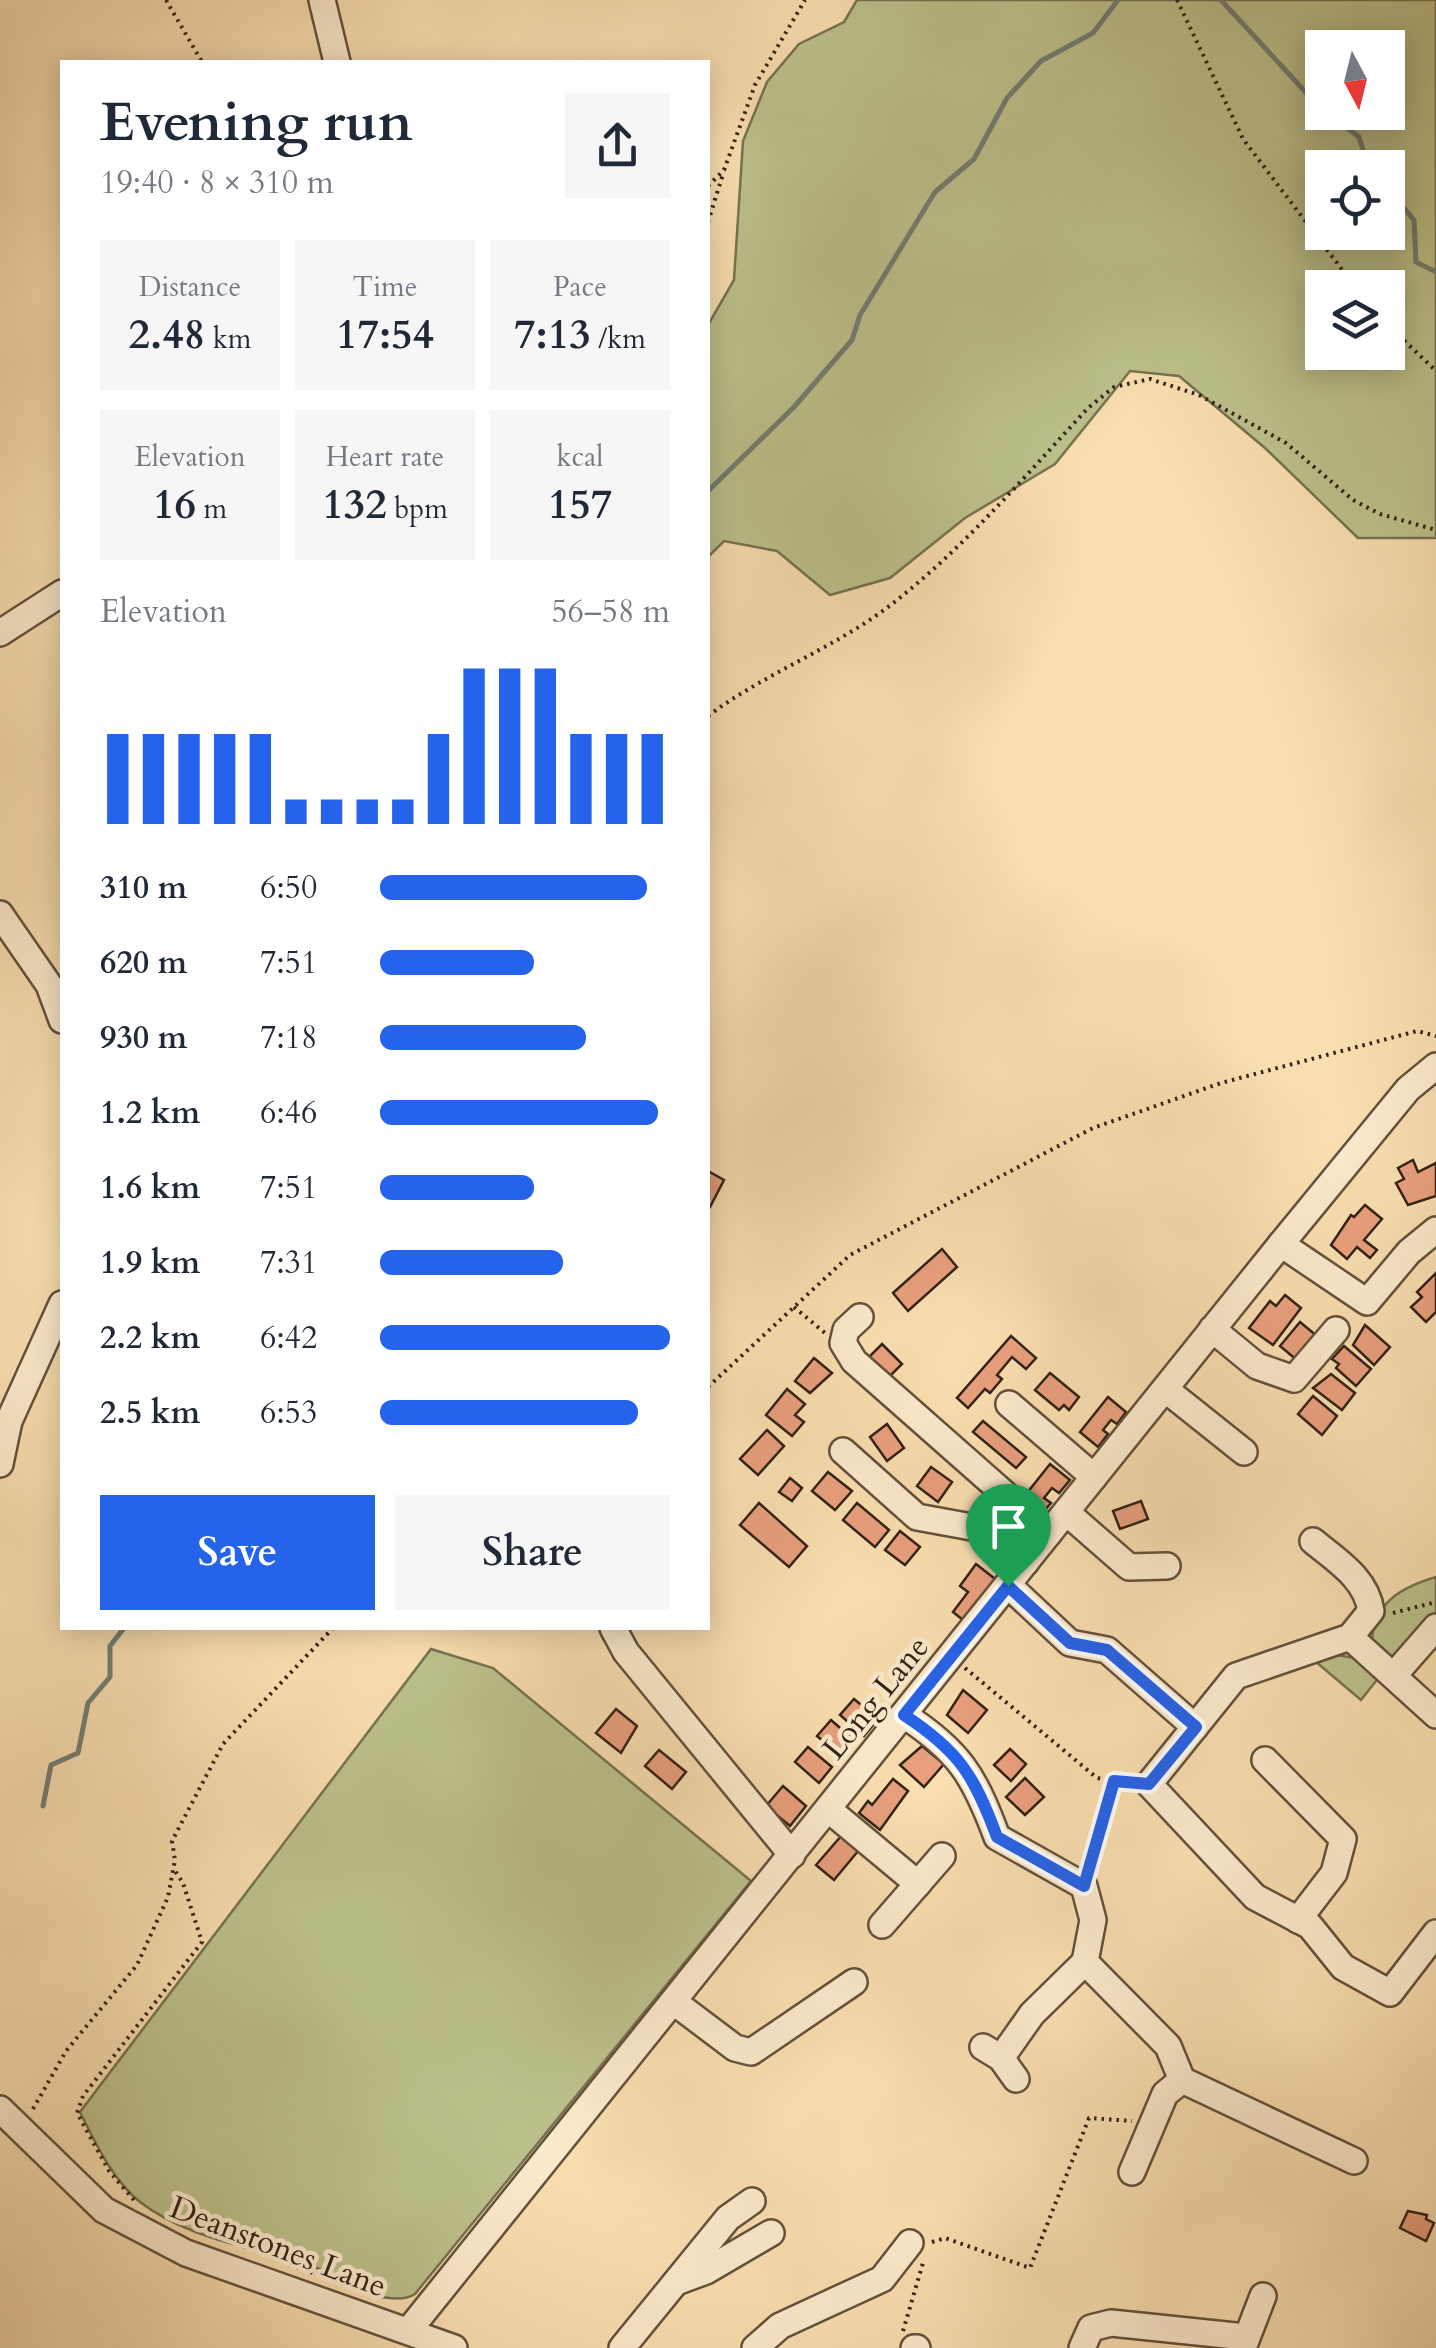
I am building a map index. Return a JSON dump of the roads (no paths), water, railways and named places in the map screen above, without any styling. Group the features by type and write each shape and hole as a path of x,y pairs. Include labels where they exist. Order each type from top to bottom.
{"street":[{"path":"322,0 337,60"},
{"path":"0,633 60,594"},
{"path":"0,914 50,985 60,1014"},
{"name":"Long Lane","path":"408,2330 1281,1244 1408,1089 1436,1066"},
{"path":"1281,1244 1367,1302 1436,1230"},
{"path":"0,1464 9,1421 60,1308"},
{"path":"860,1317 846,1330 845,1350 921,1424 1049,1533"},
{"path":"1212,1329 1257,1366 1294,1379 1336,1330"},
{"path":"1165,1388 1244,1452"},
{"path":"1009,1404 1094,1477"},
{"path":"843,1452 916,1517 988,1530 1026,1562"},
{"path":"1066,1512 1130,1566 1167,1566"},
{"path":"1313,1540 1355,1576 1368,1592 1371,1611 1350,1638 1236,1676 1149,1784 1255,1896 1310,1926 1343,1967 1390,1993 1436,1933"},
{"path":"1008,1586 1070,1643 1107,1650 1196,1727"},
{"path":"1395,1674 1436,1627"},
{"path":"615,1630 626,1652 792,1855"},
{"path":"1350,1638 1395,1674 1436,1715"},
{"path":"904,1715 947,1743 980,1793 997,1837 1084,1886 1093,1920 1085,1962 992,2052 1016,2079"},
{"path":"1266,1760 1343,1840 1334,1873 1298,1920"},
{"path":"828,1810 918,1884"},
{"path":"882,1925 942,1856"},
{"path":"1085,1962 1168,2046 1182,2080 1354,2161"},
{"path":"674,2002 734,2048 751,2052 854,1982"},
{"path":"1132,2172 1165,2094 1182,2080"},
{"name":"Deanstones Lane","path":"0,2109 104,2210 186,2253 454,2348"},
{"path":"622,2348 728,2218 752,2201"},
{"path":"678,2281 706,2272 771,2233"},
{"path":"755,2348 780,2326 882,2279 921,2249"},
{"path":"1082,2348 1091,2328 1111,2323 1244,2343 1263,2296"}],"waterway":[{"path":"710,489 794,407 852,340 860,315 935,192 974,159 1007,98 1041,61 1093,33 1118,0"},
{"path":"1221,0 1305,91"},
{"path":"1350,130 1359,137 1363,150"},
{"path":"1405,209 1414,220 1416,262 1436,272"},
{"path":"43,1806 51,1765 78,1753 88,1703 110,1677 110,1646 122,1630"}]}
